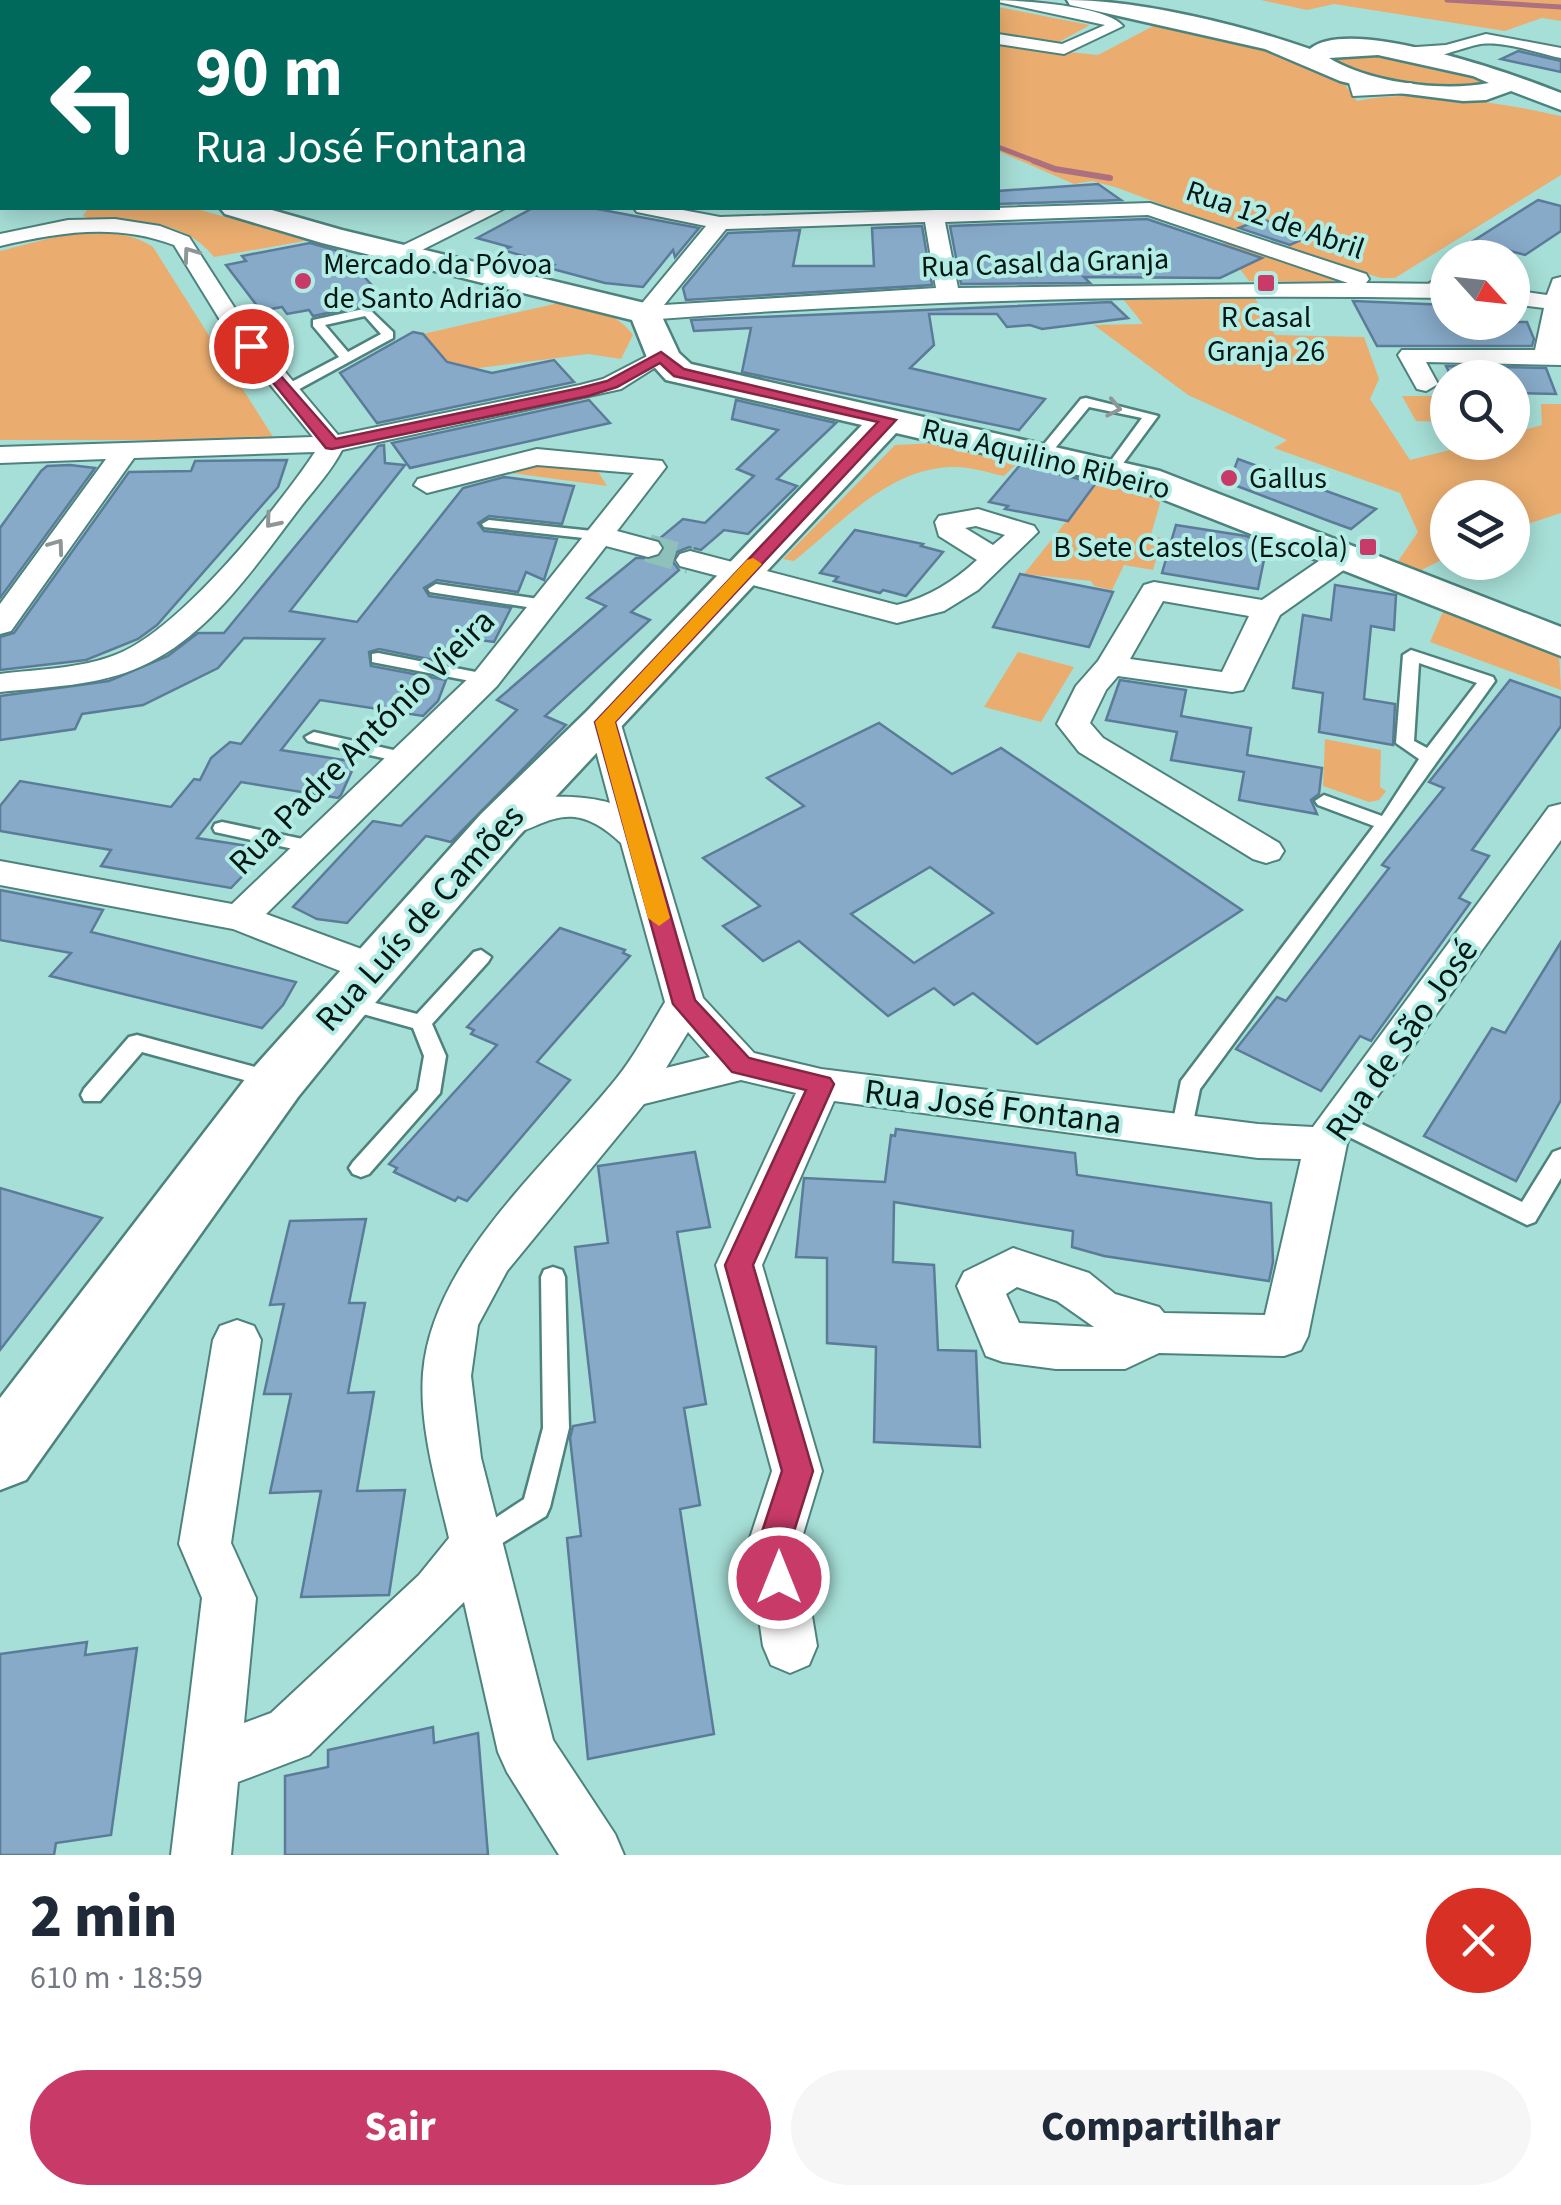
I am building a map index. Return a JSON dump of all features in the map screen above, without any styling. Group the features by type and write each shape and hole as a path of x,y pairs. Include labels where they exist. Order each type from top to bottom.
{"street":[{"path":"1078,0 1272,44 1356,76 1561,110"},
{"path":"1110,0 1282,38 1452,58 1502,82 1561,102"},
{"path":"1000,1 1110,21 1115,26 1064,49 1000,39"},
{"path":"1452,58 1472,40 1486,39 1561,52"},
{"path":"1314,59 1315,54 1340,47"},
{"path":"1478,96 1501,88 1502,82"},
{"name":"Rua 12 de Abril","path":"654,210 720,223 934,216 965,211 1150,209 1341,271 1382,289"},
{"name":"Rua Aquilino Ribeiro","path":"241,210 273,222 400,252 888,420 1161,484 1561,643"},
{"path":"400,252 491,210"},
{"path":"934,216 948,296"},
{"path":"0,240 72,217 123,225 182,241 236,328 332,444 325,458 188,622 161,646 131,661 91,672 0,684"},
{"path":"660,343 720,223"},
{"name":"Rua Casal da Granja","path":"0,455 332,444 612,384 660,343 948,296 1170,289 1430,291"},
{"path":"1426,384 1410,355 1553,358 1559,297 1530,297"},
{"name":"Rua Luís de Camões","path":"0,1456 277,1081 358,985 499,826 604,722 888,420"},
{"path":"0,625 125,452"},
{"name":"Rua Padre António Vieira","path":"240,918 486,679 653,467 538,457 428,485"},
{"path":"602,536 648,548"},
{"path":"1111,666 1232,683 1267,610 1345,556"},
{"path":"690,560 897,614 933,605 968,584 996,559"},
{"path":"1266,851 1091,745 1073,724 1092,686 1111,666 1154,591 1267,610"},
{"path":"604,722 684,1004 741,1065 630,1092"},
{"path":"499,826 518,816 557,806 578,806 620,818 634,835"},
{"name":"Rua de São José","path":"1153,1333 1284,1336 1331,1132 1561,815"},
{"path":"0,873 240,918 358,985"},
{"path":"574,1844 526,1752 456,1458 447,1376 454,1323 491,1258 630,1092 684,1004"},
{"name":"Rua José Fontana","path":"741,1065 821,1084 1182,1131 1331,1132"},
{"path":"790,1646 774,1544 798,1471 739,1265 821,1084"},
{"path":"201,1855 229,1598 204,1544 237,1340"},
{"path":"210,1764 289,1735 438,1593 476,1546"}],"lane":[{"path":"287,390 346,358 388,335 368,312 317,323 346,358"},
{"path":"1042,455 1086,402 1151,416 1110,470"},
{"path":"488,524 602,536"},
{"path":"436,589 546,606"},
{"path":"1182,1131 1189,1087 1487,682 1410,656 1405,743 1430,757"},
{"path":"378,658 486,679"},
{"path":"314,737 405,758"},
{"path":"1324,801 1386,824"},
{"path":"222,828 312,847"},
{"path":"421,1024 481,957"},
{"path":"358,985 421,1024 435,1056 429,1093 361,1168"},
{"path":"92,1095 138,1043 277,1081"},
{"path":"1331,1132 1527,1214 1561,1158"},
{"path":"476,1546 536,1506 556,1428 553,1277"}],"shaded area":[{"path":"1261,0 1561,0 1561,21 1542,18 1505,31 1334,4 1307,10"},
{"path":"1000,7 1090,25 1057,43 1000,32"},
{"path":"1159,23 1276,50 1343,82 1357,101 1432,97 1561,116 1561,175 1456,240 1430,240 1430,256 1395,278 1381,278 1284,248 1310,234 1261,219 1233,231 1115,187 1092,181 1074,184 1000,152 1000,45 1098,55"},
{"path":"1361,50 1473,73 1491,84 1439,90 1342,68 1328,60 1330,55"},
{"path":"87,210 200,210 310,240 214,257 202,244 173,228 83,216"},
{"path":"78,231 126,236 153,247 275,440 0,440 0,251"},
{"path":"1229,240 1337,278 1336,282 1249,281 1216,247"},
{"path":"1253,294 1275,335 1364,337 1379,379 1370,399 1410,460 1430,455 1430,460 1530,460 1530,428 1542,425 1541,404 1561,404 1561,513 1530,523 1530,480 1430,480 1430,566 1418,572 1398,561 1418,532 1400,493 1274,448 1287,440 1188,395 1094,325 1143,324 1120,295"},
{"path":"563,302 602,312 626,327 633,335 621,359 588,354 471,369 447,362 423,334"},
{"path":"1402,396 1430,396 1430,421 1416,421"},
{"path":"937,443 1019,461 1004,476 951,467 906,477 866,501 794,561 783,559 895,445"},
{"path":"554,462 596,468 607,486 496,471"},
{"path":"1101,478 1162,496 1151,535 1162,538 1153,570 1124,565 1112,590 1094,586 1091,581 1024,574"},
{"path":"1444,609 1559,654 1561,690 1430,642"},
{"path":"1018,652 1074,667 1041,722 984,707"},
{"path":"1325,739 1381,750 1380,787 1386,791 1379,800 1369,802 1323,786"}],"building":[{"path":"1518,51 1561,61 1561,72 1501,59"},
{"path":"1098,184 1121,200 1000,204 1000,191"},
{"path":"1538,200 1561,206 1561,231 1530,252 1530,240 1475,240"},
{"path":"529,210 603,210 699,228 675,257 673,250 643,287 605,283 549,268 554,265 477,238"},
{"path":"1147,219 1262,258 1220,278 1084,277 1090,283 961,284 950,226"},
{"path":"1261,219 1312,235 1290,245 1239,228"},
{"path":"922,226 932,285 686,300 683,288 728,233 800,230 793,266 874,266 872,228"},
{"name":"Mercado da Póvoa de Santo Adrião","path":"310,243 342,252 386,301 313,316 309,310 287,314 282,307 261,311 226,265 246,261 242,256"},
{"path":"1353,301 1430,304 1430,340 1530,340 1530,329 1534,339 1532,346 1377,346"},
{"path":"1111,302 1128,318 1042,329 1030,325 1007,327 997,314 929,314 934,345 910,368 1045,399 1019,430 742,372 751,328 694,331 691,320"},
{"path":"413,332 423,334 447,362 492,373 554,360 574,382 377,423 340,373"},
{"path":"1530,368 1546,368 1556,394 1530,393"},
{"path":"589,400 610,423 410,468 392,443"},
{"path":"736,400 836,423 777,479 797,486 748,534 724,530 701,550 689,547 677,552 673,562 679,570 631,612 650,620 545,716 566,725 451,842 426,836 347,923 317,919 293,907 373,821 401,826 517,710 497,700 606,606 587,598 636,558 659,558 665,550 659,539 683,519 705,523 754,476 737,469 778,430 732,419"},
{"path":"384,445 385,463 405,465 290,611 357,622 463,488 504,477 574,486 562,524 489,516 478,523 484,531 557,539 544,580 526,572 518,592 437,580 424,588 429,596 511,608 494,642 463,638 453,664 379,649 369,652 371,666 446,680 438,701 423,716 320,700 281,750 356,762 341,795 338,798 241,782 197,838 261,848 250,868 231,888 101,866 111,850 0,831 0,806 20,781 171,807 194,779 200,780 211,758 230,742 241,744 324,639 244,638 218,668 143,705 82,714 75,729 0,740 0,696 109,681 168,656 198,633 224,633 378,446"},
{"path":"1238,459 1376,509 1351,529 1229,483"},
{"path":"287,460 278,487 157,625 138,639 86,660 0,670 0,637 14,633 129,472 191,471 195,461"},
{"path":"1020,465 1096,483 1068,521 1005,509 1008,506 989,502"},
{"path":"47,466 95,468 0,598 0,528 41,471"},
{"path":"1176,525 1246,536 1267,545 1258,589 1162,573"},
{"path":"855,530 943,552 906,596 834,581 838,577 820,573"},
{"path":"1020,574 1113,592 1089,647 993,627"},
{"path":"1335,585 1396,595 1394,630 1371,626 1364,699 1395,704 1393,745 1319,732 1323,693 1293,688 1303,615 1331,620"},
{"path":"1120,680 1186,690 1181,716 1251,728 1247,755 1322,768 1319,794 1311,800 1317,814 1239,800 1244,772 1171,760 1177,732 1106,720"},
{"path":"1510,680 1561,698 1561,726 1472,850 1489,856 1459,898 1470,903 1371,1041 1360,1036 1321,1091 1236,1049 1277,997 1286,1001 1389,868 1382,865 1444,788 1429,782"},
{"path":"879,723 952,774 1001,748 1242,910 1037,1044 973,993 954,1005 934,988 888,1016 799,941 763,961 723,926 760,906 703,858 804,806 767,778","holes":["930,867 993,913 914,963 851,914"]},
{"path":"0,890 103,910 91,932 296,982 283,1005 262,1028 50,976 71,953 0,940"},
{"path":"560,928 625,950 623,953 630,956 537,1062 570,1080 467,1201 458,1197 455,1201 394,1172 397,1168 389,1164 497,1045 471,1034 474,1030 467,1027"},
{"path":"1561,942 1561,1100 1516,1181 1424,1136 1492,1028 1505,1033"},
{"path":"896,1129 1075,1153 1077,1175 1271,1203 1273,1262 1269,1281 1104,1256 1072,1247 1073,1231 894,1202 893,1262 934,1265 938,1350 976,1351 980,1447 874,1442 876,1347 827,1343 827,1258 796,1257 804,1178 885,1182 891,1135 895,1136"},
{"path":"695,1152 710,1227 677,1232 706,1404 684,1408 700,1505 680,1509 714,1734 588,1759 567,1538 581,1536 570,1438 573,1426 595,1422 575,1247 608,1243 598,1166"},
{"path":"0,1188 102,1218 0,1350"},
{"path":"366,1219 349,1303 365,1303 348,1393 374,1392 357,1491 405,1490 389,1595 301,1597 321,1491 270,1493 291,1394 264,1394 284,1304 270,1305 290,1221"},
{"path":"87,1642 85,1655 137,1648 111,1835 56,1843 54,1855 0,1855 0,1654"},
{"path":"433,1727 434,1743 478,1733 488,1855 285,1855 285,1776 328,1767 328,1750"}],"waterway":[{"path":"1447,0 1561,7"},
{"path":"1000,148 1040,163"},
{"path":"1034,161 1055,169 1110,178"}],"tunnel":[{"path":"648,548 690,560"}],"slow traffic":[{"path":"659,918 604,722 753,564"}],"place":[{"name":"Mercado da Póvoa de Santo Adrião","path":"303,281"},
{"name":"R Casal Granja 26","path":"1266,283"},
{"name":"Gallus","path":"1229,478"},
{"name":"B Sete Castelos (Escola)","path":"1368,547"}],"route":[{"path":"251,346 332,444 389,435 612,384 661,356 679,372 888,420 604,722 684,1004 741,1065 821,1084 739,1265 798,1471 774,1544 779,1578"}]}
